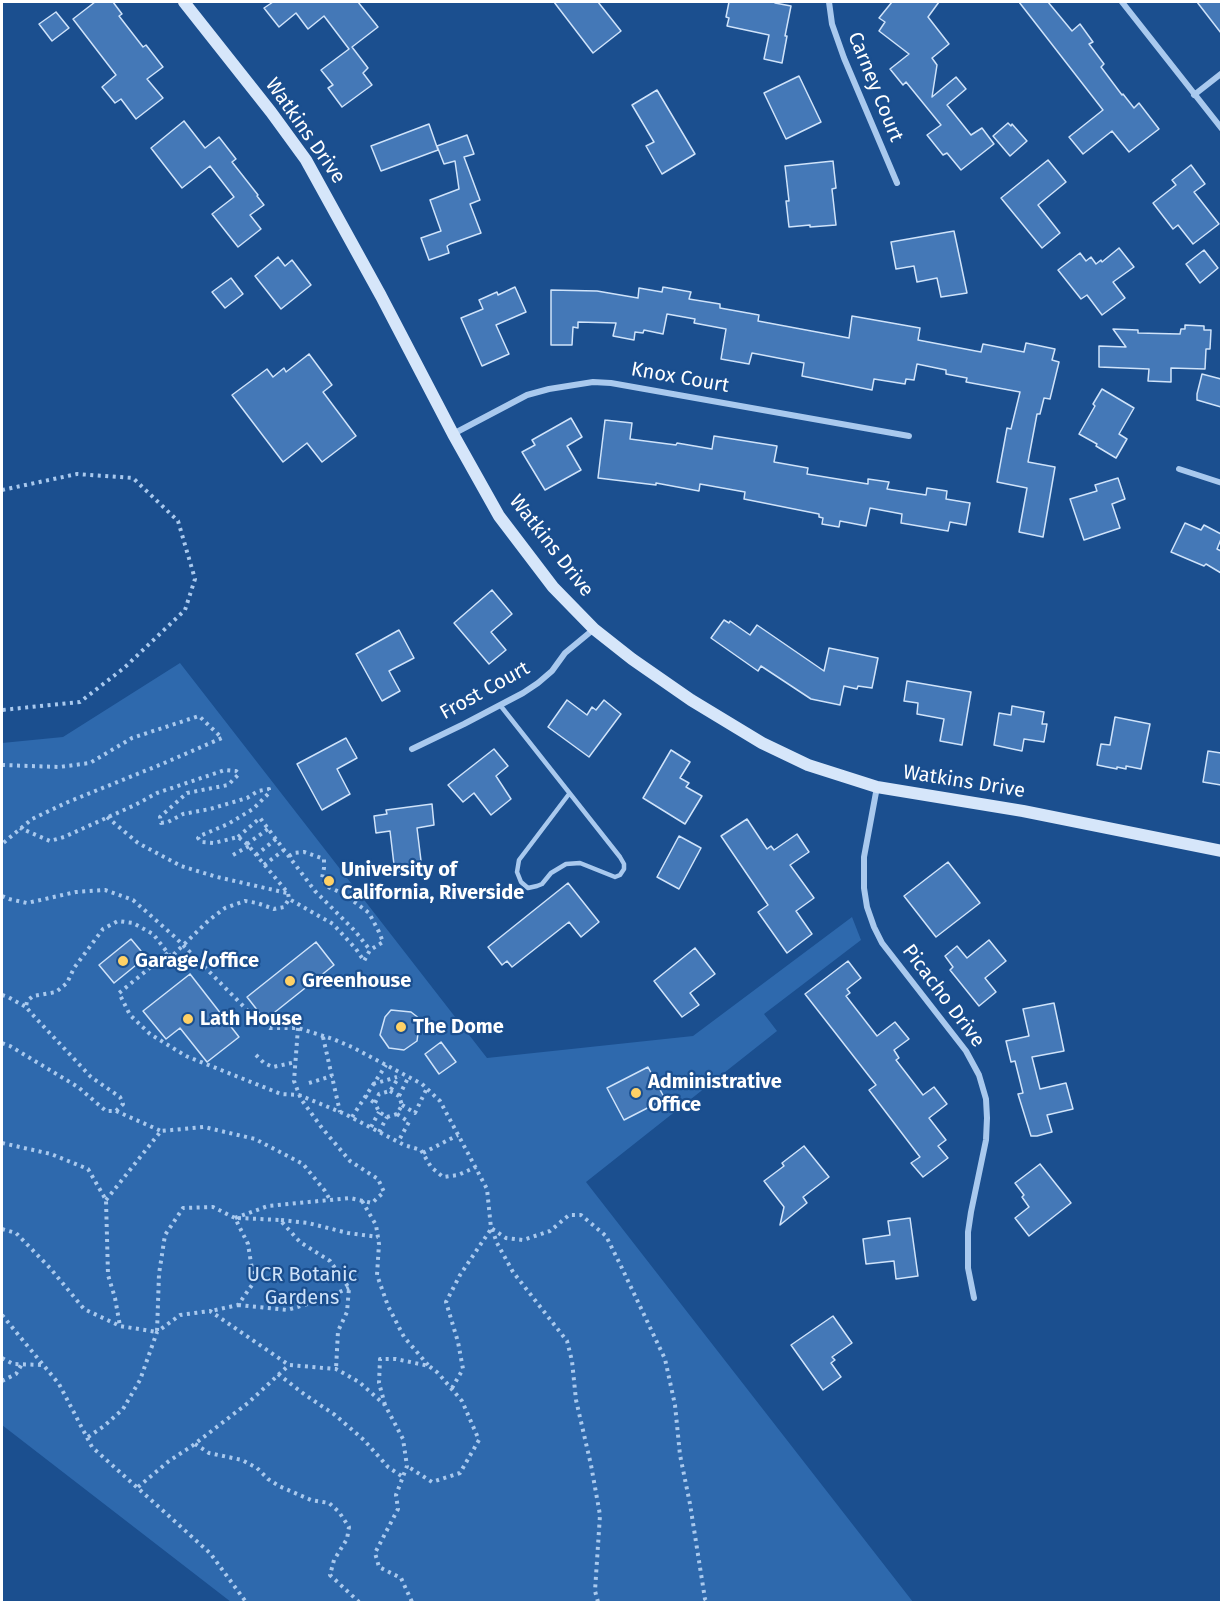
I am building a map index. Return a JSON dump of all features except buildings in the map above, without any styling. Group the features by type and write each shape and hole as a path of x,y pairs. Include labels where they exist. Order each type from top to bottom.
{"main road":[{"name":"Watkins Drive","path":"184,2 306,160 499,516 553,587 594,629 691,700 762,743 808,765 876,787 1023,811 1221,851"}],"street":[{"name":"Carney Court","path":"829,2 832,24 844,58 897,183"},
{"path":"1122,2 1221,129"},
{"path":"1194,95 1221,74"},
{"name":"Knox Court","path":"453,434 527,395 593,382 610,382 909,436"},
{"path":"1179,469 1221,483"},
{"name":"Frost Court","path":"412,749 500,705 538,683 552,671 565,653 594,629"},
{"name":"Picacho Drive","path":"876,787 864,857 864,888 867,907 874,927 882,943 966,1051 979,1075 986,1099 987,1140 968,1232 968,1268 974,1298"}],"lane":[{"path":"500,705 624,864 624,869 615,878 580,863 566,864 551,873 542,884 528,888 521,882 518,872 519,860 569,794"}],"path":[{"path":"2,490 77,474 133,478 178,521 195,579 185,610 124,668 80,702 2,710"},
{"path":"2,765 59,767 90,763 132,738 199,716 222,738 32,819 2,844"},
{"path":"20,828 50,841 64,837 157,793 225,770 236,771 239,774 228,785 187,793 160,817 161,823 183,814 238,801 258,791 269,789 269,793 254,809 198,838 201,842 214,843 238,837 260,818 315,891 355,931 370,950"},
{"path":"107,817 138,843 181,866 217,878 288,893"},
{"path":"233,855 268,829"},
{"path":"26,1007 27,1001 33,996 56,992 67,983 74,968 104,929 118,921 133,923 153,934 171,957 182,944 225,908 245,901 274,909 284,907 289,899 288,893 248,845 238,837"},
{"path":"256,855 276,839"},
{"path":"264,865 284,850"},
{"path":"288,856 304,852 324,859 322,878 326,886 344,894 369,913 383,942 370,950 364,961 333,924 289,899"},
{"path":"2,896 27,903 76,892 105,890 133,900 182,944 255,1018 270,1028 298,1028 352,1047 400,1075 422,1084 440,1101 488,1189 491,1228 497,1243 513,1272 567,1341 572,1361 576,1400 600,1515 596,1591 598,1602"},
{"path":"168,953 119,993 130,1015 150,1034 186,1056 281,1094 299,1095 352,1117 398,1142 421,1150 431,1167 443,1177 458,1175 476,1167"},
{"path":"2,995 26,1007 91,1077 120,1097 123,1104 116,1111"},
{"path":"235,1218 268,1206 350,1198 372,1203 384,1192 378,1179 350,1161 300,1099 294,1081 298,1028"},
{"path":"323,1036 340,1112"},
{"path":"2,1043 78,1087 106,1111 116,1111 161,1131 204,1127 255,1139 303,1164 330,1200"},
{"path":"256,1055 264,1063 273,1067 296,1062"},
{"path":"352,1117 386,1065"},
{"path":"371,1087 400,1075"},
{"path":"375,1102 379,1094 390,1091 400,1075"},
{"path":"309,1083 332,1077"},
{"path":"399,1096 408,1078"},
{"path":"371,1087 379,1094"},
{"path":"398,1142 427,1088"},
{"path":"390,1091 399,1096 402,1105 415,1113"},
{"path":"365,1096 375,1102 380,1112 387,1117"},
{"path":"379,1132 387,1117 397,1114 402,1105"},
{"path":"370,1127 380,1112"},
{"path":"397,1114 409,1122"},
{"path":"106,1200 161,1131"},
{"path":"423,1153 458,1135"},
{"path":"2,1143 51,1154 88,1169 106,1200 108,1275 120,1326"},
{"path":"362,1201 376,1225 379,1244 377,1275 388,1306 404,1337 462,1401 479,1440 460,1473 432,1482 407,1466"},
{"path":"88,1437 123,1409 140,1380 157,1332 159,1274 165,1235 183,1208 213,1207 235,1218 309,1223 348,1233 378,1237"},
{"path":"491,1228 506,1238 523,1240 550,1231 569,1215 581,1215 606,1236 665,1359 675,1405 680,1455 707,1602"},
{"path":"235,1218 248,1244 254,1282 238,1305"},
{"path":"280,1220 300,1242 330,1261 349,1288 347,1312 338,1331 336,1369"},
{"path":"452,1388 463,1369 446,1302 460,1275 491,1228"},
{"path":"2,1229 16,1233 50,1268 84,1309 120,1326 157,1332 180,1315 238,1305 287,1310 318,1301 349,1288"},
{"path":"210,1311 289,1365 336,1369 359,1382 386,1405"},
{"path":"2,1315 59,1384 92,1447 210,1553 246,1602"},
{"path":"2,1358 13,1364 43,1365"},
{"path":"412,1602 401,1578 379,1567 375,1552 398,1509 396,1495 407,1466 403,1439 386,1405 379,1383 380,1359 396,1359 429,1366"},
{"path":"2,1381 16,1374 22,1364"},
{"path":"138,1487 248,1402 289,1365"},
{"path":"278,1374 335,1415 364,1440 388,1467 403,1477"},
{"path":"195,1444 209,1454 242,1460 257,1468 279,1486 311,1500 329,1503 339,1512 349,1527 347,1539 334,1560 330,1575 359,1602"}],"green space":[{"name":"UCR Botanic Gardens","path":"180,663 487,1058 693,1036 852,917 861,940 764,1014 777,1031 586,1182 913,1602 231,1602 2,1425 2,743 63,737"}],"place":[{"name":"University of California, Riverside","path":"329,881"},
{"name":"Garage/office","path":"123,961"},
{"name":"Greenhouse","path":"290,981"},
{"name":"Lath House","path":"188,1019"},
{"name":"The Dome","path":"401,1027"},
{"name":"Administrative Office","path":"636,1093"}]}
